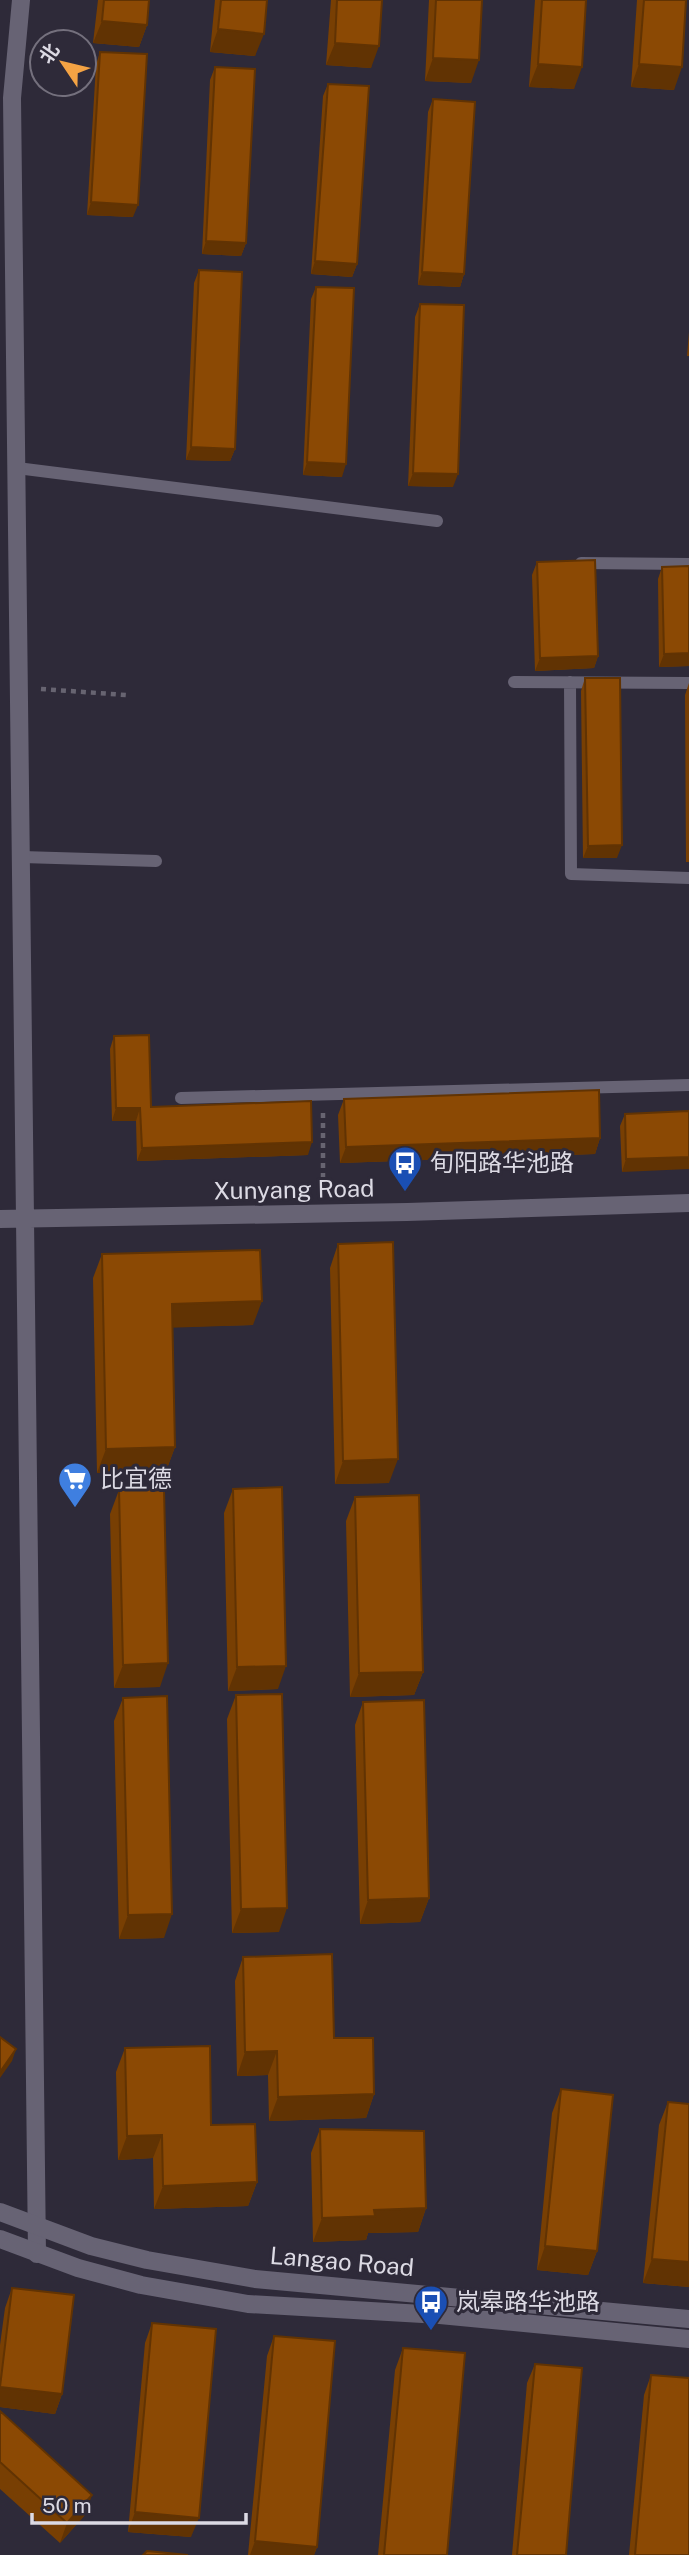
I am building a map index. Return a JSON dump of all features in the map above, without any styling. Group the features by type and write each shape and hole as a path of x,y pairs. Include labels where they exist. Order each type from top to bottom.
{"street":[{"path":"21,0 6,90 17,468 29,1691 39,2227 37,2254"},
{"name":"Xunyang Road","path":"0,1219 323,1214 689,1203"},
{"name":"Langao Road","path":"0,2212 39,2227 147,2260 255,2279 689,2319"},
{"name":"Langao Road","path":"0,2239 37,2254 141,2285 248,2304 440,2315 689,2339"}],"lane":[{"path":"17,468 438,521"},
{"path":"568,563 689,564"},
{"path":"514,682 689,683"},
{"path":"570,682 571,874 689,878"},
{"path":"22,857 156,862"},
{"path":"181,1098 323,1097 689,1085"}],"path":[{"path":"20,688 126,695"},
{"path":"323,1097 323,1214"}],"building":[{"path":"104,0 149,0 147,25 102,21"},
{"path":"221,0 267,0 264,34 218,29"},
{"path":"337,0 382,0 379,46 335,43"},
{"path":"436,0 482,0 479,60 433,58"},
{"path":"542,0 586,0 582,67 538,64"},
{"path":"644,0 686,0 682,67 639,64"},
{"path":"100,52 147,54 138,205 91,202"},
{"path":"215,67 255,69 246,243 206,241"},
{"path":"328,84 369,86 357,264 315,261"},
{"path":"433,99 475,102 464,274 422,272"},
{"path":"199,270 242,272 235,449 191,447"},
{"path":"316,287 354,288 346,464 307,462"},
{"path":"420,304 464,305 458,474 413,473"},
{"path":"595,560 598,656 540,658 537,562"},
{"path":"689,566 689,653 664,654 662,567"},
{"path":"585,678 620,678 622,845 588,846"},
{"path":"149,1035 151,1107 311,1101 312,1142 142,1148 140,1108 116,1108 114,1036"},
{"path":"599,1090 600,1138 346,1147 344,1099"},
{"path":"689,1111 689,1157 626,1159 625,1114"},
{"path":"393,1242 398,1459 343,1461 338,1244"},
{"path":"260,1250 262,1301 172,1304 175,1447 106,1449 102,1254"},
{"path":"282,1487 286,1666 237,1667 233,1489"},
{"path":"164,1489 168,1663 123,1665 119,1490"},
{"path":"419,1495 423,1672 359,1673 355,1497"},
{"path":"282,1694 287,1908 241,1909 236,1695"},
{"path":"167,1696 172,1914 128,1915 123,1698"},
{"path":"424,1700 429,1898 368,1900 363,1702"},
{"path":"332,1954 334,2038 373,2038 374,2094 278,2097 277,2051 245,2052 243,1957"},
{"path":"0,2037 16,2049 0,2072"},
{"path":"210,2046 211,2125 255,2124 257,2182 163,2186 162,2135 127,2136 125,2048"},
{"path":"561,2089 613,2095 597,2251 545,2246"},
{"path":"668,2102 689,2104 689,2262 652,2259"},
{"path":"320,2129 424,2131 426,2208 374,2210 375,2216 322,2218"},
{"path":"12,2288 74,2295 62,2394 0,2387"},
{"path":"152,2323 216,2329 199,2518 135,2512"},
{"path":"274,2336 335,2341 317,2547 255,2541"},
{"path":"403,2348 465,2353 447,2555 384,2555"},
{"path":"535,2364 582,2368 566,2555 517,2555"},
{"path":"651,2375 689,2378 689,2555 635,2555"},
{"path":"0,2411 92,2495 67,2523 0,2462"},
{"path":"147,2551 188,2555 143,2555"}],"place":[{"name":"旬阳路华池路","path":"405,1193"},
{"name":"比宜德","path":"75,1509"},
{"name":"岚皋路华池路","path":"431,2332"}]}
